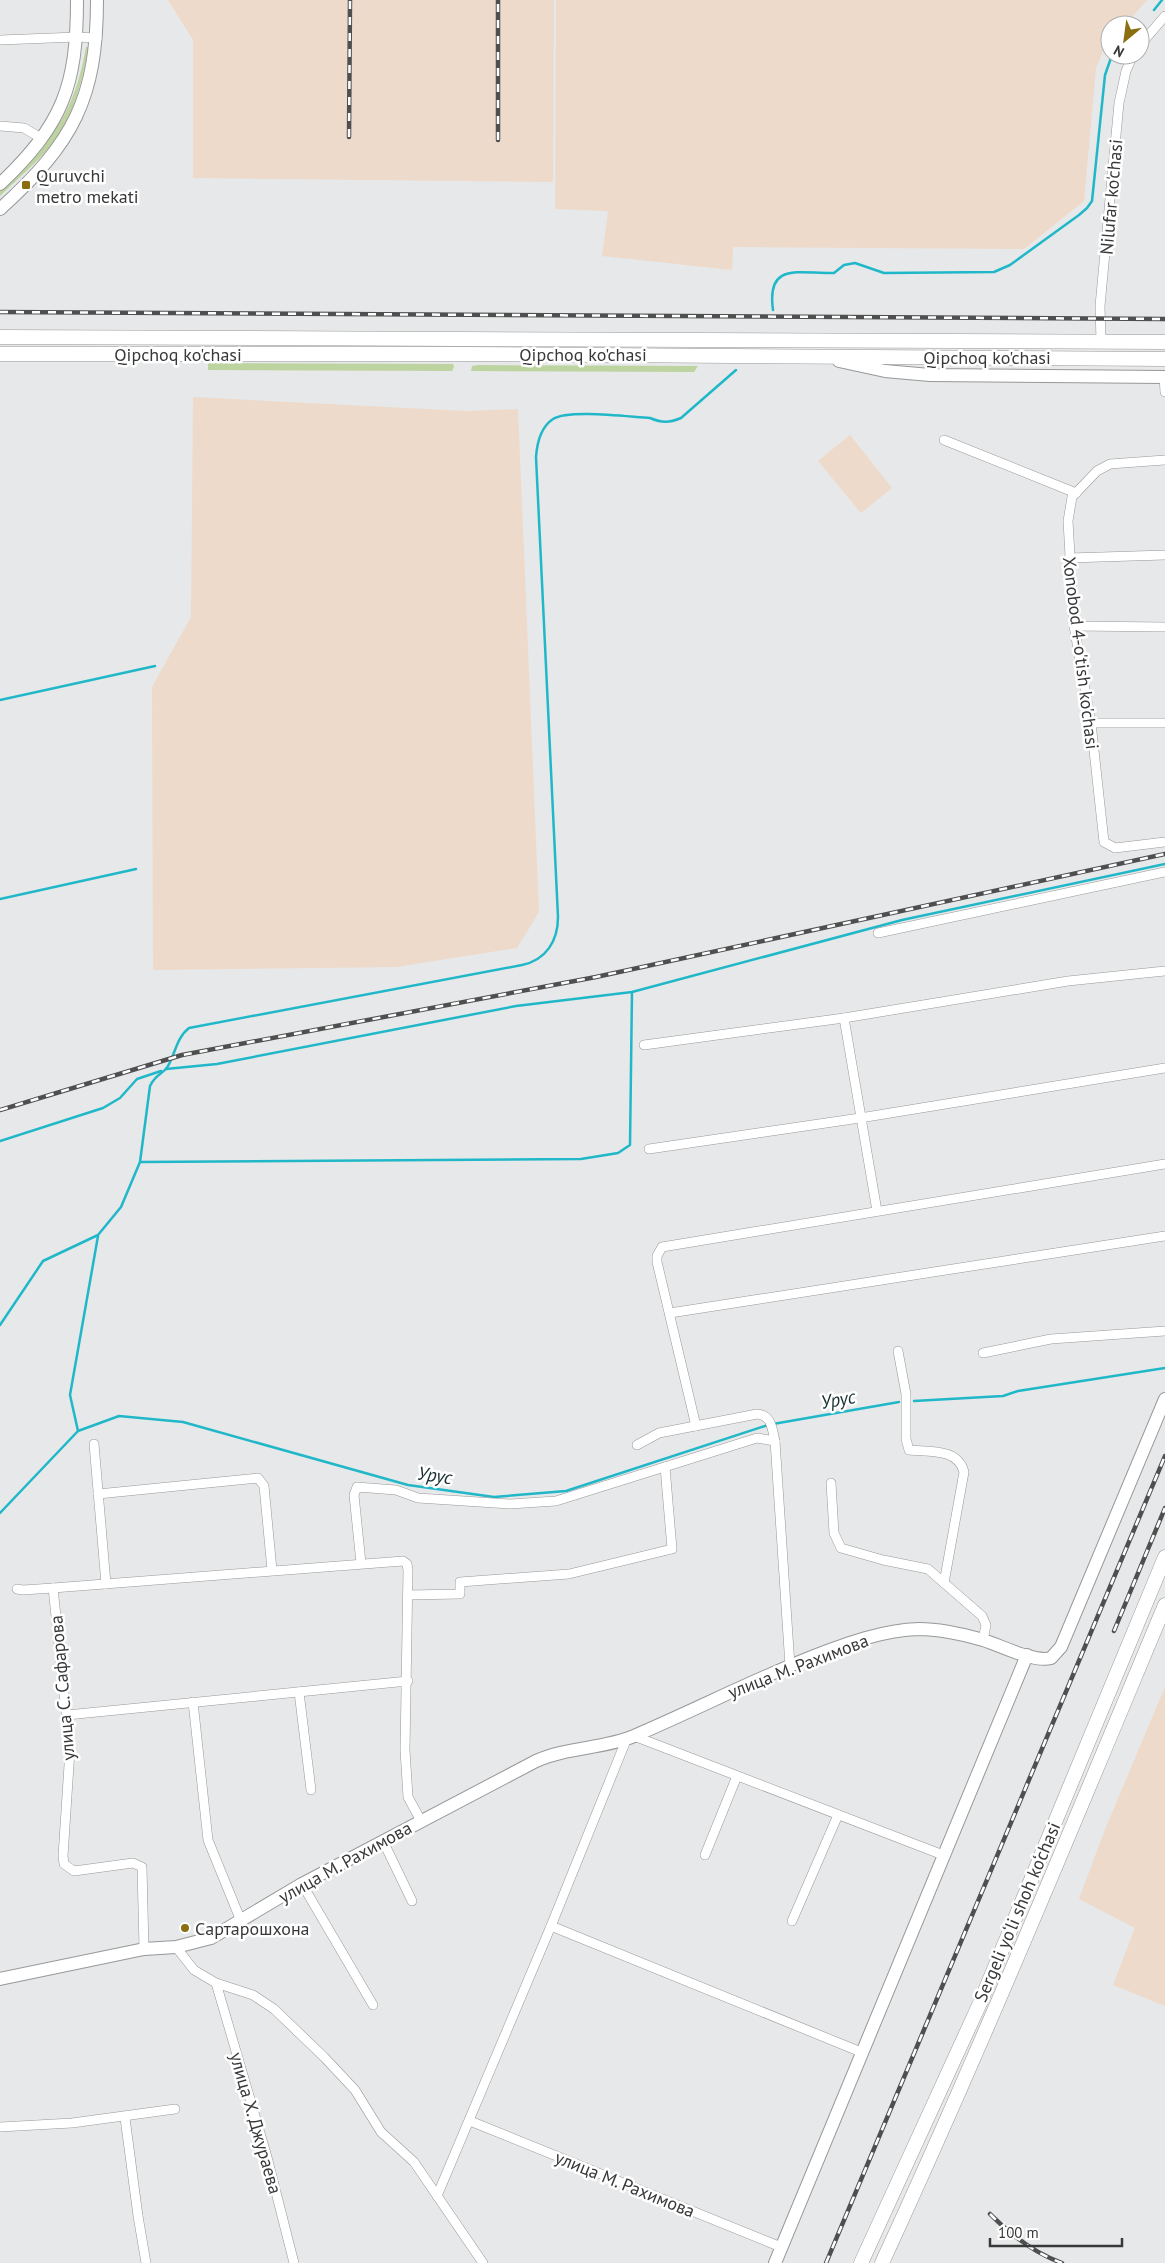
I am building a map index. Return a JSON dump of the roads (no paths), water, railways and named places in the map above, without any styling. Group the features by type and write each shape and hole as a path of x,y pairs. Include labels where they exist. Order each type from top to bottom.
{"main road":[{"name":"Qipchoq ko'chasi","path":"0,336 1160,342"},
{"path":"706,339 706,355"},
{"name":"Qipchoq ko'chasi","path":"4,356 706,355 1160,359"},
{"name":"Sergeli yo‘li shoh ko‘chasi","path":"862,2263 980,2003 1165,1557"},
{"name":"Sergeli yo‘li shoh ko‘chasi","path":"882,2263 947,2122 1027,1936 1165,1605"}],"street":[{"path":"0,184 41,138 56,116 64,98 72,77 77,37 77,0"},
{"path":"0,210 48,160 71,129 87,91 97,38 97,0"},
{"path":"1150,33 1165,16"},
{"path":"0,40 97,38"},
{"name":"Nilufar ko'chasi","path":"1101,341 1100,306 1119,103 1129,65"},
{"path":"0,126 24,128 41,138"},
{"path":"809,356 885,371 930,374 1164,377 1165,392"},
{"path":"944,440 1076,493"},
{"name":"Xonobod 4-o'tish ko'chasi","path":"1165,460 1110,464 1096,471 1072,497 1068,521 1074,626 1091,723 1104,842 1115,848 1165,842"},
{"path":"1069,558 1165,555"},
{"path":"1074,626 1165,627"},
{"path":"1091,723 1165,723"},
{"path":"878,933 1165,872"},
{"path":"644,1045 844,1018 1068,981 1165,971"},
{"path":"844,1018 877,1211"},
{"path":"649,1149 860,1118 1165,1068"},
{"path":"696,1426 657,1262 657,1256 662,1247 1165,1164"},
{"path":"670,1313 1165,1236"},
{"path":"983,1353 1051,1339 1165,1331"},
{"path":"898,1351 906,1394 906,1440 909,1450 952,1455 962,1465 964,1472 944,1583"},
{"name":"улица М. Рахимова","path":"0,1979 144,1949 176,1947 211,1938 302,1884 546,1756 630,1737 790,1666 852,1642 894,1632 919,1629 942,1630 984,1640 1027,1655 1046,1659 1055,1654 1061,1647 1165,1399"},
{"path":"637,1445 659,1433 764,1414 770,1424 775,1441 790,1666"},
{"path":"361,1563 354,1495 358,1487 396,1490 418,1498 510,1504 556,1501 587,1493 665,1466 757,1438 775,1441"},
{"path":"94,1444 106,1584"},
{"path":"408,1595 460,1594 460,1582 569,1574 672,1549 665,1466"},
{"path":"98,1494 258,1478 264,1486 272,1570"},
{"path":"831,1483 834,1533 835,1539 841,1548 883,1560 928,1569 982,1616 986,1625 984,1640"},
{"path":"17,1589 54,1588 404,1561 408,1564 408,1681 405,1750 408,1797 421,1821"},
{"name":"улица С. Сафарова","path":"54,1588 70,1750 64,1864 74,1871 133,1863 142,1867 144,1949"},
{"path":"775,2263 1027,1655"},
{"path":"67,1715 408,1681"},
{"path":"299,1692 311,1790"},
{"path":"193,1702 208,1840 241,1921"},
{"path":"437,2196 630,1737 943,1855"},
{"path":"705,1855 736,1776"},
{"path":"792,1921 838,1814"},
{"path":"383,1842 412,1901"},
{"path":"302,1884 373,2005"},
{"path":"551,1926 861,2052"},
{"path":"176,1947 194,1970 216,1983 253,1995 274,2009 299,2032 355,2090 381,2132 414,2162 483,2263"},
{"name":"улица Х. Джураева","path":"216,1983 268,2157 294,2263"},
{"path":"0,2127 125,2118 175,2109"},
{"path":"125,2118 146,2263"},
{"name":"улица М. Рахимова","path":"470,2121 781,2247"}],"waterway":[{"path":"1154,10 1162,0"},
{"path":"773,310 772,294 775,284 780,277 788,274 798,272 834,273 844,265 855,263 884,273 994,272 1010,265 1079,215 1092,201 1105,75 1108,65"},
{"path":"0,1325 43,1261 98,1235 121,1207 140,1162 150,1086 166,1069 179,1041 189,1028 522,965 538,959 549,948 556,934 558,917 537,446 545,426 553,419 561,416 600,414 650,418 662,422 677,420 736,370"},
{"path":"0,700 155,666"},
{"path":"166,1069 217,1064 516,1006 632,992 902,920 1165,864"},
{"path":"0,899 136,869"},
{"path":"140,1162 581,1159 618,1153 630,1145 632,992"},
{"path":"0,1141 103,1108 120,1098 137,1079 161,1071"},
{"path":"78,1431 70,1395 98,1236"},
{"name":"Урус","path":"914,1401 1003,1396 1018,1391 1165,1368"},
{"name":"Урус","path":"773,1424 899,1402"},
{"name":"Урус","path":"0,1513 78,1431 119,1416 183,1422 408,1485 494,1497 566,1491 768,1425"}],"railway":[{"path":"349,137 350,0"},
{"path":"498,0 498,140"},
{"path":"0,312 1165,319"},
{"path":"0,1110 182,1055 596,977 1165,854"},
{"path":"826,2263 1165,1456"},
{"path":"1114,1631 1165,1508"},
{"path":"990,2214 1023,2243 1062,2263"}],"place":[{"name":"Quruvchi metro mekati","path":"26,185"},
{"name":"Сартарошхона","path":"185,1928"}]}
